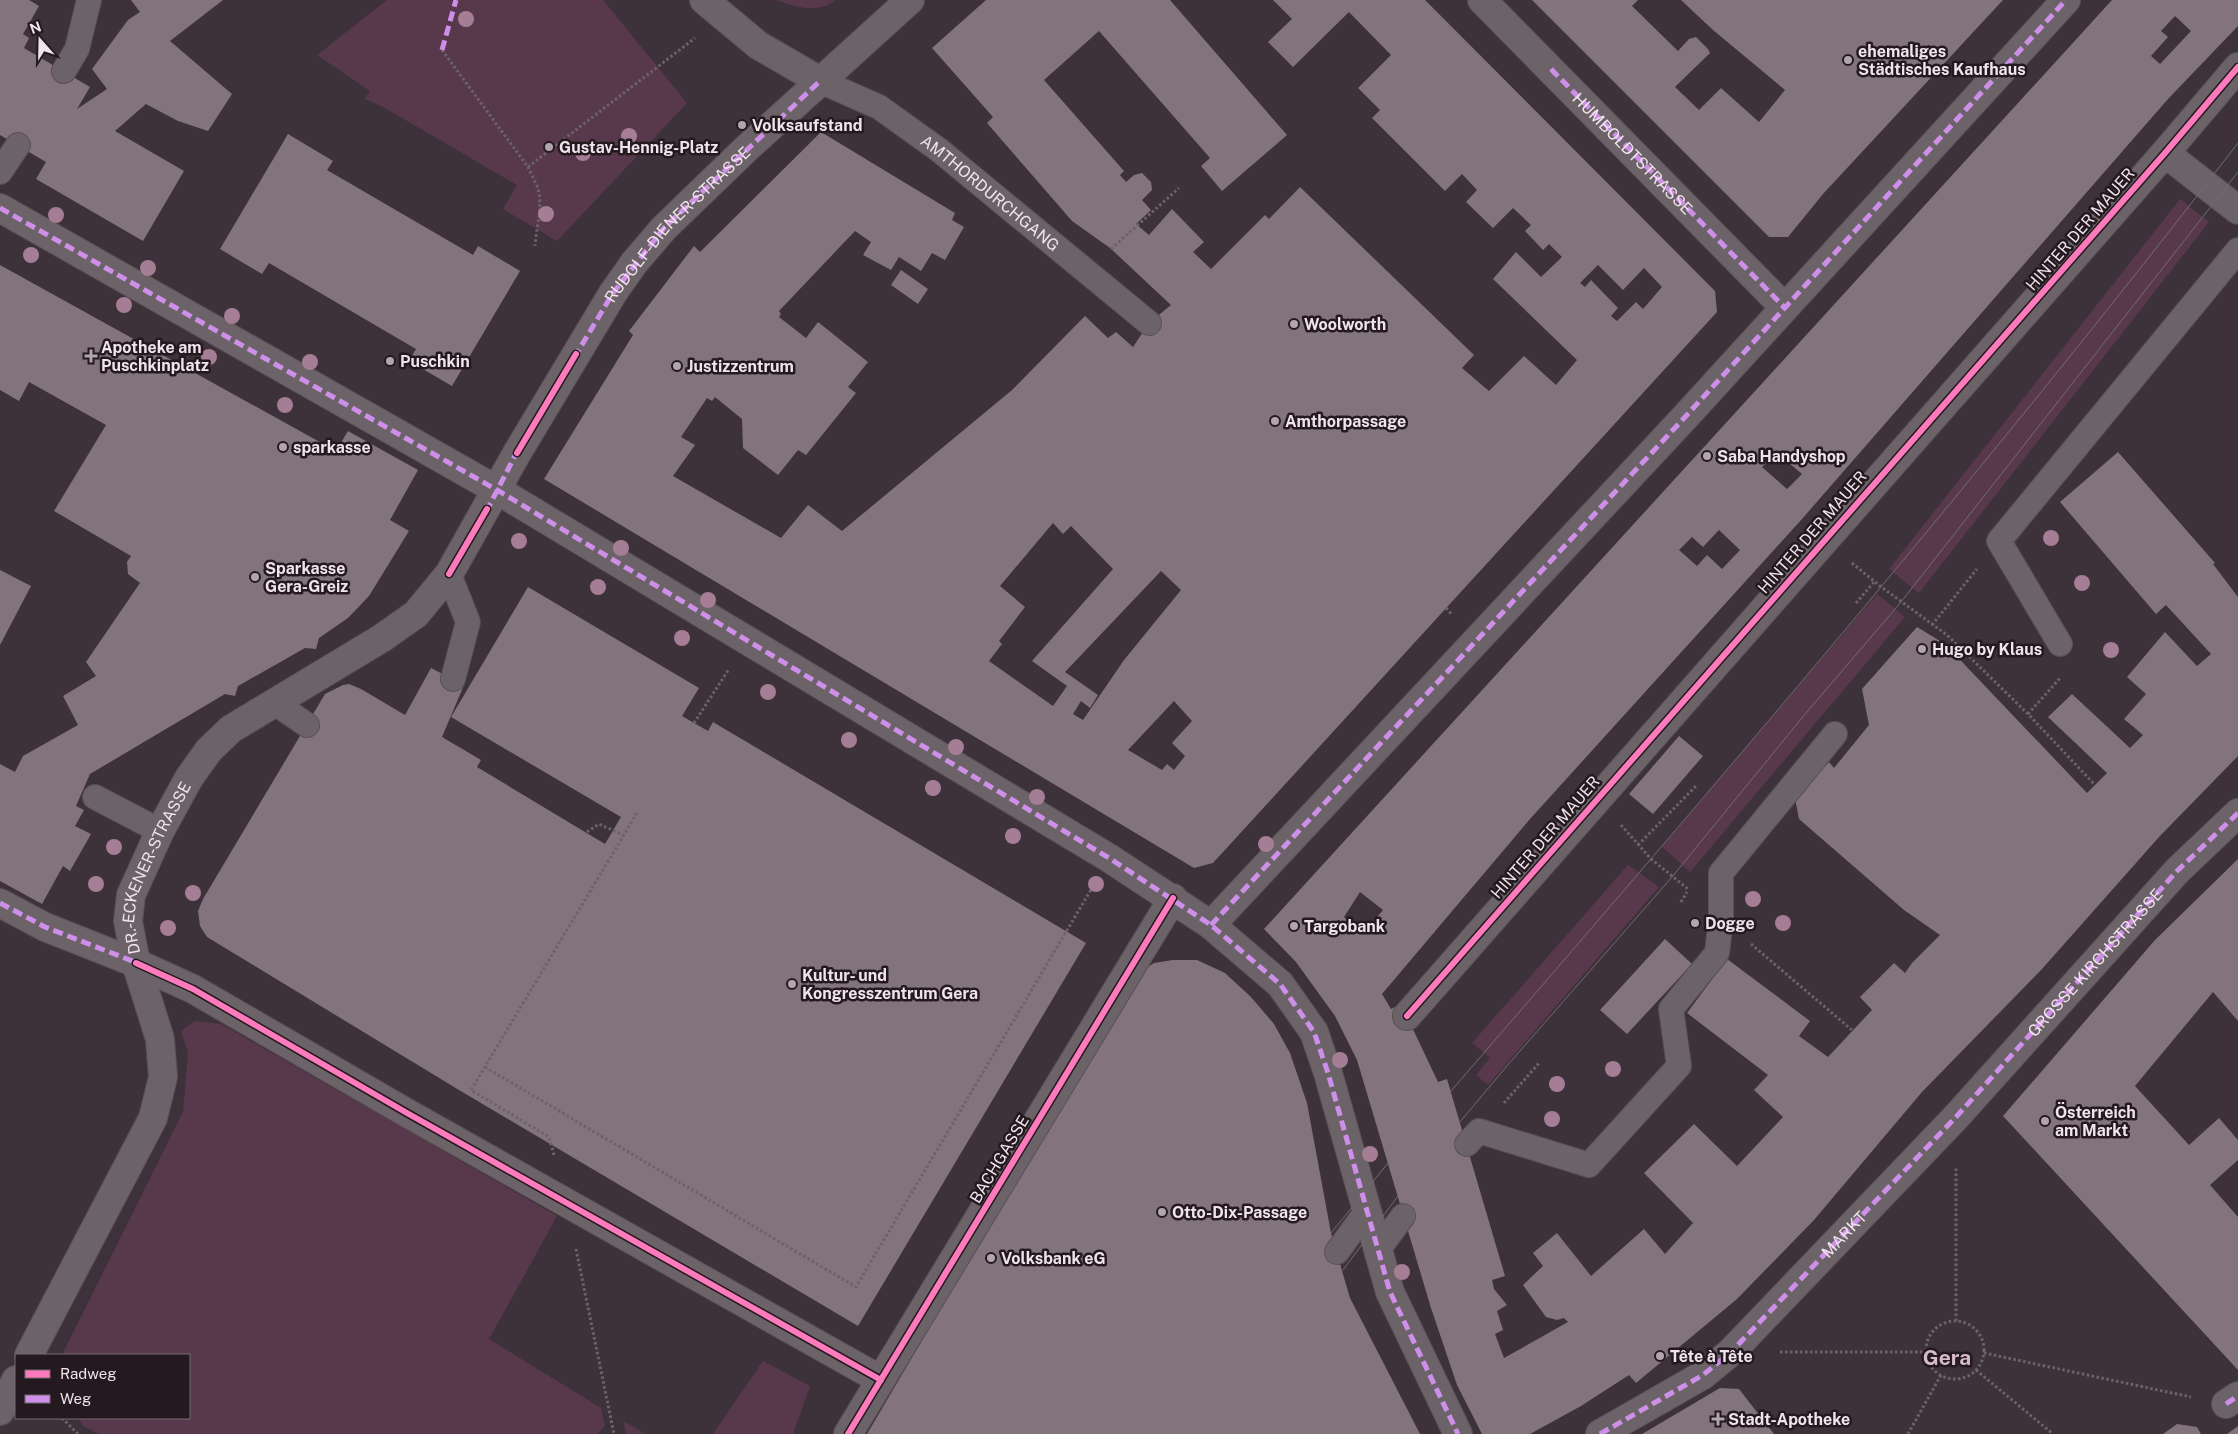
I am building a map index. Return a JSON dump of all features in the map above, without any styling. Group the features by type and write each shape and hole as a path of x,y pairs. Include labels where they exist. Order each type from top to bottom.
{"street":[{"name":"RUDOLF-DIENER-STRASSE","path":"497,490 613,292 664,228 820,81 910,0"},
{"name":"HUMBOLDTSTRASSE","path":"1482,0 1784,307"},
{"path":"1211,925 1720,378 2066,0"},
{"path":"713,8 758,45 820,81"},
{"name":"HINTER DER MAUER","path":"1407,1016 2165,153 2238,67"},
{"path":"2165,153 2238,210"},
{"path":"0,208 497,490 1109,858 1173,898 1211,925 1280,984 1314,1032 1328,1073 1390,1292 1456,1431"},
{"name":"DR.-ECKENER-STRASSE","path":"30,1354 154,1118 162,1077 160,1040 136,962 128,921 131,895 160,831 189,778 209,750 231,729 382,638 416,614 449,574 497,490"},
{"name":"GROSSE KIRCHSTRASSE","path":"1956,1117 2178,871 2238,813"},
{"name":"BACHGASSE","path":"848,1434 1173,898"},
{"path":"0,903 45,927 136,962 194,989 407,1113 566,1200 881,1380"},
{"name":"MARKT","path":"1600,1434 1703,1374 1732,1352 1956,1117"},
{"path":"0,1411 15,1382"}],"lane":[{"path":"64,71 77,49 89,0"},
{"name":"AMTHORDURCHGANG","path":"820,81 879,107 939,150 1149,323"},
{"path":"0,172 18,146"},
{"path":"2060,644 1999,541 2238,250"},
{"path":"449,574 468,622 453,680"},
{"path":"275,703 307,725"},
{"path":"1473,1138 1589,1165 1679,1066 1672,1009 1717,953 1721,919 1721,873 1835,734"},
{"path":"96,797 160,831"},
{"path":"1337,1252 1366,1212"},
{"path":"1378,1250 1403,1216"}],"path":[{"path":"528,167 713,8"},
{"path":"442,50 528,167 538,189 540,205 536,223 535,246"},
{"path":"1087,272 1179,188"},
{"path":"1932,625 1999,541"},
{"path":"1856,603 1874,582"},
{"path":"1880,586 1947,635 2028,714 2095,785"},
{"path":"2028,714 2072,664 2060,644"},
{"path":"694,723 721,681"},
{"path":"1638,845 1696,786"},
{"path":"614,1434 566,1200 549,1137 471,1090 637,813"},
{"path":"587,832 598,824 624,835"},
{"path":"485,1067 856,1287 1109,858"},
{"path":"1681,902 1689,890"},
{"path":"1473,1138 1540,1062"},
{"path":"1956,1117 1956,1321"},
{"path":"1956,1321 1973,1328 1980,1335 1984,1353 1976,1370 1959,1378 1941,1375 1929,1361 1927,1352 1927,1342 1931,1334 1946,1322 1956,1321"},
{"path":"1732,1352 1927,1352"},
{"path":"1984,1353 2232,1400"},
{"path":"1976,1370 2053,1434"},
{"path":"1908,1434 1941,1375"},
{"path":"63,1419 78,1434"}],"shaded area":[{"name":"Gustav-Hennig-Platz","path":"387,0 603,0 687,103 557,241 503,209 517,185 385,108 365,99 370,91 317,55"},
{"path":"776,0 836,0 822,7 806,8"},
{"path":"2180,199 2209,222 1919,593 1889,569"},
{"path":"1877,594 1905,617 1690,872 1662,847"},
{"path":"1628,865 1659,887 1488,1085 1476,1075 1490,1058 1472,1043"},
{"path":"195,1021 221,1024 557,1216 489,1339 601,1408 605,1426 597,1434 99,1434 83,1426 79,1419 190,1419 190,1354 62,1354 183,1112 188,1052 181,1031"},
{"path":"763,1361 810,1386 793,1434 713,1434"},
{"path":"623,1421 646,1434 626,1434"}],"building":[{"path":"0,0 29,0 39,6 23,34 29,38 24,48 90,87 77,109 107,89 92,69 128,20 140,12 131,0 223,0 170,41 232,94 208,131 178,121 146,104 115,131 184,171 143,241 36,179 46,162 0,135"},
{"path":"986,0 1170,0 1287,135 1222,191 1201,166 1210,158 1099,31 1044,80 1124,171 1120,175 1126,182 1134,175 1142,173 1151,182 1152,190 1142,200 1151,210 1136,224 1149,235 1172,209 1204,242 1193,252 1211,269 1265,215 1269,219 1300,187 1474,355 1462,368 1489,391 1524,356 1556,385 1577,360 1493,279 1516,252 1541,277 1562,257 1549,244 1543,250 1525,231 1531,225 1513,208 1493,228 1466,202 1477,190 1462,174 1445,191 1372,118 1380,110 1358,88 1391,55 1349,12 1293,67 1268,42 1292,19 1273,0 1425,0 1715,291 1717,312 1213,863 1194,868 544,479 633,335 629,331 694,246 700,252 821,132 955,213 952,220 964,227 945,260 932,253 921,271 899,257 891,270 863,255 871,242 855,231 779,311 781,314 779,317 806,338 818,322 868,362 848,387 856,393 806,455 798,450 778,475 743,448 742,419 715,397 712,401 707,398 681,437 695,445 673,476 781,538 808,505 842,531 1012,390 1085,316 1108,338 1116,332 1133,347 1149,323 1171,305 1110,248 1072,221 987,123 993,117 932,48","holes":["1598,265 1623,290 1644,268 1662,287 1643,309 1636,302 1617,321 1611,316 1618,308 1591,280 1585,287 1580,283","1053,523 1063,534 1071,526 1113,569 1032,661 1067,686 1053,706 989,661 1002,644 999,641 1025,607 1000,586","1161,571 1181,590 1124,660 1083,720 1073,714 1081,701 1090,708 1098,695 1065,672","1174,701 1192,721 1172,743 1185,756 1174,770 1167,764 1162,770 1128,750"]},
{"path":"1532,0 1638,0 1632,6 1678,51 1689,39 1696,37 1710,53 1675,87 1699,110 1721,88 1759,122 1785,90 1713,30 1681,0 2003,0 1823,194 1788,237 1769,237"},
{"path":"2112,0 2238,0 2238,26 2168,99 1802,519 1530,819 1382,994 1391,1009 1401,1004 1438,1082 1447,1079 1505,1276 1492,1280 1494,1289 1507,1305 1497,1311 1503,1330 1495,1334 1504,1358 1568,1322 1564,1318 1557,1320 1546,1317 1523,1285 1543,1266 1533,1253 1557,1233 1591,1276 1644,1229 1665,1254 1693,1223 1644,1173 1694,1124 1737,1166 1783,1117 1754,1090 1768,1075 1687,1013 1727,959 1810,1021 1799,1036 1828,1057 1872,1010 1860,997 1894,963 1905,973 1912,963 1940,935 1904,910 1799,819 1795,798 1829,762 1834,768 1869,725 1862,689 1917,627 1945,644 2087,793 2107,773 2048,717 2072,694 2130,748 2143,735 2124,719 2146,694 2127,677 2165,632 2197,666 2211,654 2166,605 2156,614 2060,502 2118,452 2215,563 2213,564 2238,597 2238,756 2159,837 2042,969 1922,1092 1814,1220 1737,1299 1636,1383 1629,1375 1581,1406 1530,1434 1482,1434 1457,1385 1431,1308 1357,1060 1335,1016 1296,962 1264,929","holes":["2175,16 2191,31 2160,64 2151,56 2168,37 2161,31","1777,453 1802,474 1787,489 1762,467","1719,530 1740,550 1722,569 1707,555 1697,566 1679,550 1692,537 1703,547","1360,892 1383,910 1362,935 1344,917"]},
{"path":"288,134 333,161 327,170 473,255 478,246 520,271 452,386 409,361 416,349 269,263 262,274 220,249"},
{"name":"Sparkasse Gera-Greiz","path":"0,265 336,451 348,431 418,470 390,520 409,531 369,596 348,618 319,638 316,649 305,648 238,686 235,696 225,694 90,774 76,806 84,810 75,826 91,834 70,871 63,866 42,904 0,881 0,764 15,772 23,756 78,725 63,696 96,676 86,662 140,583 128,574 127,562 131,556 54,511 106,425 29,382 19,401 0,390"},
{"path":"901,270 928,289 918,304 891,285"},
{"path":"0,570 31,586 0,645"},
{"name":"Kultur- und Kongresszentrum Gera","path":"528,587 699,688 682,716 708,731 713,722 1086,943 858,1326 459,1090 207,937 200,926 198,911 203,899 325,694 343,685 349,684 361,689 405,715 431,668 464,685 442,737 481,760 477,767 605,844 621,817 451,717"},
{"path":"1679,736 1703,756 1653,814 1629,794"},
{"path":"2238,859 2238,1021 2213,992 2135,1086 2189,1145 2219,1118 2238,1140 2238,1160 2210,1185 2238,1217 2238,1370 2003,1116 2155,940"},
{"path":"1665,939 1692,964 1627,1034 1600,1010"},
{"name":"Otto-Dix-Passage","path":"1173,960 1197,960 1225,973 1251,997 1274,1024 1290,1053 1307,1103 1331,1233 1350,1298 1420,1434 867,1434 1137,974 1154,963"},
{"path":"1720,1388 1739,1389 1774,1434 1642,1434"},
{"path":"2177,1424 2197,1427 2201,1434 2163,1434"},
{"path":"2238,1426 2238,1434 2227,1434"}],"tram line":[{"path":"1451,1091 1652,858 1950,504 2143,265 2238,143"},
{"path":"1460,1122 1672,877 1806,713 1901,602 2238,172"},
{"path":"1331,1233 1388,1163"},
{"path":"1343,1270 1398,1196"}],"marked path":[{"path":"442,50 456,0"},
{"path":"1211,925 1686,416 2066,0"},
{"path":"1551,69 1784,307"},
{"path":"574,358 613,293 664,228 820,81"},
{"path":"0,208 497,490 1109,858 1211,925 1280,984 1314,1032 1328,1073 1390,1292 1458,1434"},
{"path":"486,512 518,450"},
{"path":"1600,1434 1703,1375 1731,1352 1956,1117 2177,871 2238,813"},
{"path":"0,903 45,927 140,964"},
{"path":"2226,1404 2238,1396"}],"cycle path":[{"path":"1407,1016 2165,153 2238,67"},
{"path":"517,453 576,354"},
{"path":"449,574 487,509"},
{"path":"848,1434 1173,898"},
{"path":"136,963 193,989 407,1113 881,1380"}],"place":[{"name":"ehemaliges Städtisches Kaufhaus","path":"1848,60"},
{"name":"Volksaufstand","path":"742,125"},
{"name":"Gustav-Hennig-Platz","path":"549,147"},
{"name":"Woolworth","path":"1294,324"},
{"name":"Apotheke am Puschkinplatz","path":"91,356"},
{"name":"Puschkin","path":"390,361"},
{"name":"Justizzentrum","path":"677,366"},
{"name":"Amthorpassage","path":"1275,421"},
{"name":"sparkasse","path":"283,447"},
{"name":"Saba Handyshop","path":"1707,456"},
{"name":"Sparkasse Gera-Greiz","path":"255,577"},
{"name":"Hugo by Klaus","path":"1922,649"},
{"name":"Dogge","path":"1695,923"},
{"name":"Targobank","path":"1294,926"},
{"name":"Kultur- und Kongresszentrum Gera","path":"792,984"},
{"name":"Österreich am Markt","path":"2045,1121"},
{"name":"Otto-Dix-Passage","path":"1162,1212"},
{"name":"Volksbank eG","path":"991,1258"},
{"name":"Tête à Tête","path":"1660,1356"},
{"name":"Stadt-Apotheke","path":"1718,1419"}],"district":[{"name":"Gera","path":"1947,1358"}]}
